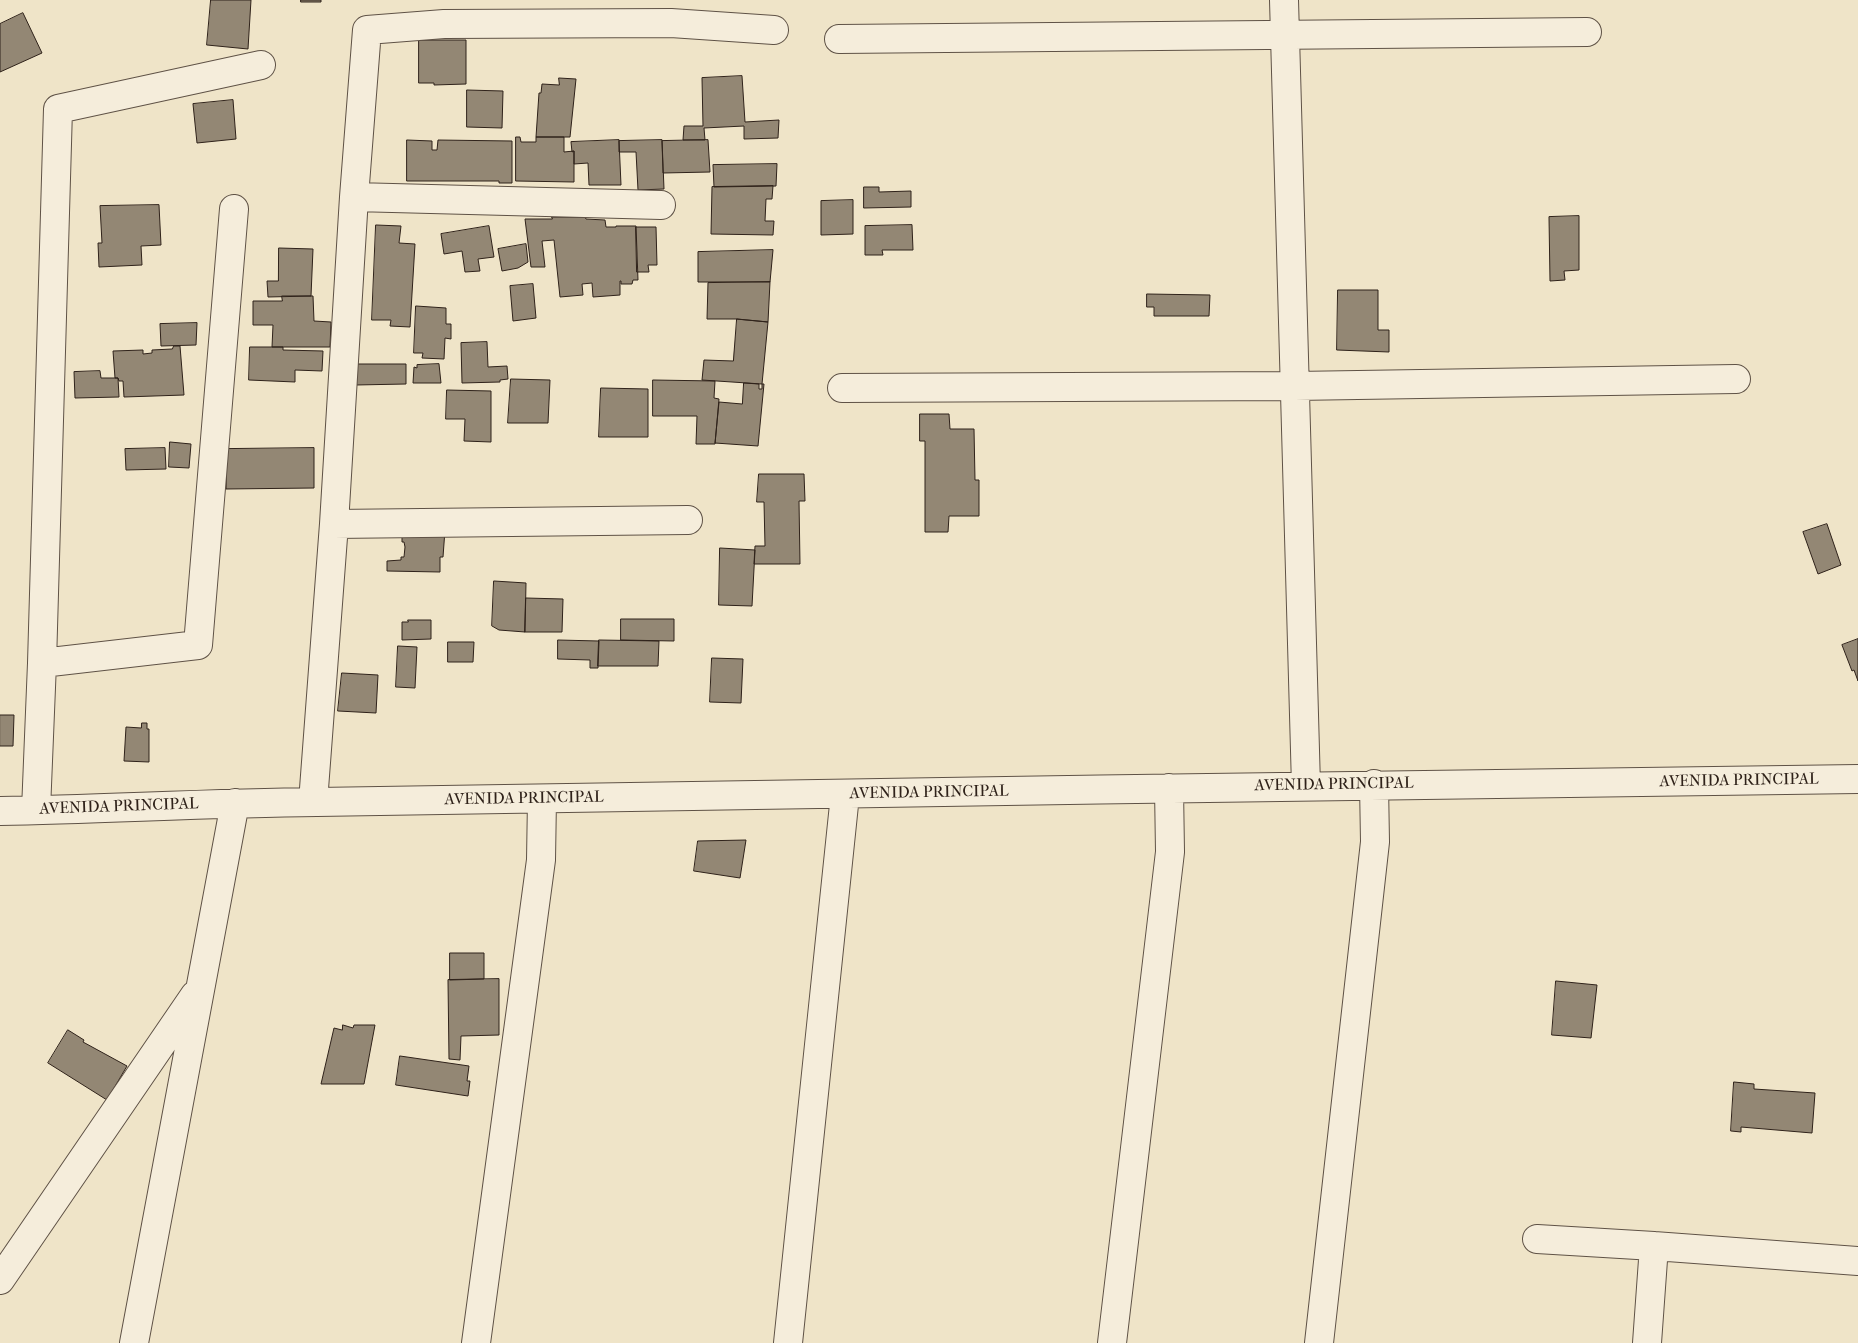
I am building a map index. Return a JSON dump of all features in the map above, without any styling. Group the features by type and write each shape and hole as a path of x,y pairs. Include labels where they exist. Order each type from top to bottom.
{"street":[{"path":"1284,0 1306,786"},
{"path":"313,802 334,524 354,197 367,30 446,12 671,11 774,30"},
{"path":"840,38 1587,32"},
{"path":"36,810 58,109 261,65"},
{"path":"354,197 661,205"},
{"path":"42,663 198,645 234,209"},
{"path":"842,388 1295,386 1736,379"},
{"path":"334,524 688,520"},
{"name":"AVENIDA PRINCIPAL","path":"0,810 235,803 845,795 1374,784 1858,779"},
{"path":"1319,1343 1375,842 1374,784"},
{"path":"1112,1343 1170,852 1168,788"},
{"path":"788,1343 845,795"},
{"path":"476,1343 541,860 542,799"},
{"path":"134,1343 235,803"},
{"path":"0,1280 200,988"},
{"path":"1537,1239 1858,1261"},
{"path":"1647,1343 1654,1246"}],"building":[{"path":"211,0 251,0 248,49 207,45"},
{"path":"301,0 321,0 321,2 301,2"},
{"path":"23,13 42,53 0,72 0,24"},
{"path":"419,40 466,40 466,84 434,85 434,83 419,83"},
{"path":"742,76 745,122 779,120 778,138 744,139 744,126 704,128 705,140 683,140 684,126 703,126 702,78"},
{"path":"559,78 576,79 570,137 536,137 539,93 541,93 542,84 559,85"},
{"path":"467,90 503,91 502,128 467,127"},
{"path":"233,100 236,139 197,143 193,104"},
{"path":"516,137 520,137 521,142 536,142 536,137 564,137 564,152 574,151 574,182 516,181"},
{"path":"407,140 432,141 432,150 437,150 438,140 512,141 512,183 499,183 499,181 407,181"},
{"path":"619,140 621,185 589,185 588,163 574,164 574,151 572,152 571,142"},
{"path":"662,140 664,189 638,190 636,152 619,152 619,141"},
{"path":"708,140 710,172 663,173 662,141"},
{"path":"777,164 776,186 714,187 713,165"},
{"path":"773,186 772,199 766,199 765,221 774,221 773,235 711,234 712,187"},
{"path":"864,187 879,187 879,192 911,191 911,207 864,208"},
{"path":"853,200 853,234 821,235 821,201"},
{"path":"159,205 161,245 141,246 142,265 99,267 98,243 102,243 100,206"},
{"path":"1579,216 1579,270 1564,271 1565,280 1550,281 1549,217"},
{"path":"552,217 585,217 586,219 605,220 606,227 636,226 638,280 633,280 632,284 621,284 620,281 620,295 593,297 592,283 582,284 583,295 560,297 554,240 542,241 545,267 531,267 525,219 552,219"},
{"path":"376,225 401,226 399,243 415,244 410,327 390,326 391,320 372,320"},
{"path":"912,225 913,250 882,250 883,255 865,255 865,226"},
{"path":"489,226 494,257 478,259 480,271 465,272 462,251 444,254 441,234"},
{"path":"636,227 656,227 657,265 648,265 649,272 637,272"},
{"path":"526,244 528,262 518,268 502,271 498,249"},
{"path":"279,248 313,249 311,296 268,297 267,281 278,281"},
{"path":"773,250 770,282 698,282 698,252"},
{"path":"770,282 768,322 707,319 708,283"},
{"path":"533,284 536,318 513,321 510,286"},
{"path":"1338,290 1378,290 1378,330 1389,330 1389,352 1337,350"},
{"path":"1147,294 1210,295 1209,316 1154,316 1154,307 1147,307"},
{"path":"282,296 313,296 314,321 331,322 330,347 272,347 273,325 253,325 253,301 282,301"},
{"path":"416,306 446,308 446,324 451,324 451,339 445,338 444,359 422,358 423,353 414,353"},
{"path":"737,319 768,322 762,384 702,380 704,360 733,361"},
{"path":"197,323 196,345 161,346 160,324"},
{"path":"487,342 488,367 507,366 508,379 500,380 500,382 462,383 461,343"},
{"path":"174,346 180,346 184,395 124,397 123,381 115,378 113,351 143,350 143,354 152,353 152,350 172,349"},
{"path":"250,347 283,347 283,350 323,351 322,371 295,370 295,382 249,380"},
{"path":"357,364 406,364 406,384 356,385"},
{"path":"439,364 441,383 413,383 414,367 417,368 417,365"},
{"path":"100,371 101,378 118,378 119,397 75,398 74,372"},
{"path":"511,379 550,380 548,423 508,423"},
{"path":"653,380 715,381 714,398 719,399 715,444 696,444 697,416 653,416"},
{"path":"744,383 759,384 759,389 762,389 762,384 764,384 758,446 715,443 719,402 742,404"},
{"path":"601,388 648,389 648,437 599,437"},
{"path":"447,390 491,391 491,442 464,441 465,419 446,419"},
{"path":"920,414 949,414 950,429 974,429 975,480 979,480 979,516 949,516 948,532 925,532 925,441 920,441"},
{"path":"170,442 191,444 189,468 169,467"},
{"path":"165,448 166,469 126,470 125,449"},
{"path":"314,448 314,488 226,489 227,449"},
{"path":"759,474 804,474 805,501 799,501 800,564 754,564 755,546 765,546 764,502 757,502"},
{"path":"1827,524 1841,565 1818,574 1803,532"},
{"path":"445,530 443,557 440,557 440,572 387,571 387,561 401,560 401,557 404,557 405,547 404,542 402,542 402,535"},
{"path":"720,548 755,550 752,606 719,605"},
{"path":"494,581 526,583 525,632 499,630 492,626"},
{"path":"526,598 563,599 562,632 525,632"},
{"path":"621,619 674,619 674,641 621,640"},
{"path":"408,620 431,620 431,639 402,640 402,622 408,622"},
{"path":"1858,639 1858,681 1842,645"},
{"path":"558,640 599,641 598,668 590,668 590,660 558,659"},
{"path":"599,640 659,641 658,666 598,666"},
{"path":"448,642 474,642 473,662 448,662"},
{"path":"398,646 417,647 415,688 396,687"},
{"path":"712,658 743,659 741,703 710,702"},
{"path":"342,673 378,675 376,713 338,711"},
{"path":"0,715 14,715 13,746 0,746"},
{"path":"142,723 147,723 147,729 149,729 149,762 124,761 126,727 141,728"},
{"path":"746,840 740,878 694,871 698,841"},
{"path":"450,953 484,953 484,979 450,980"},
{"path":"499,979 499,1035 461,1036 460,1060 449,1059 448,980"},
{"path":"1556,981 1597,985 1591,1038 1552,1035"},
{"path":"343,1025 353,1028 354,1025 375,1025 364,1084 321,1084 334,1028 342,1030"},
{"path":"68,1030 84,1040 83,1042 127,1066 107,1100 48,1063"},
{"path":"400,1056 469,1066 468,1096 396,1085"},
{"path":"1734,1082 1754,1084 1754,1089 1815,1093 1812,1133 1741,1127 1741,1132 1731,1131"}]}
